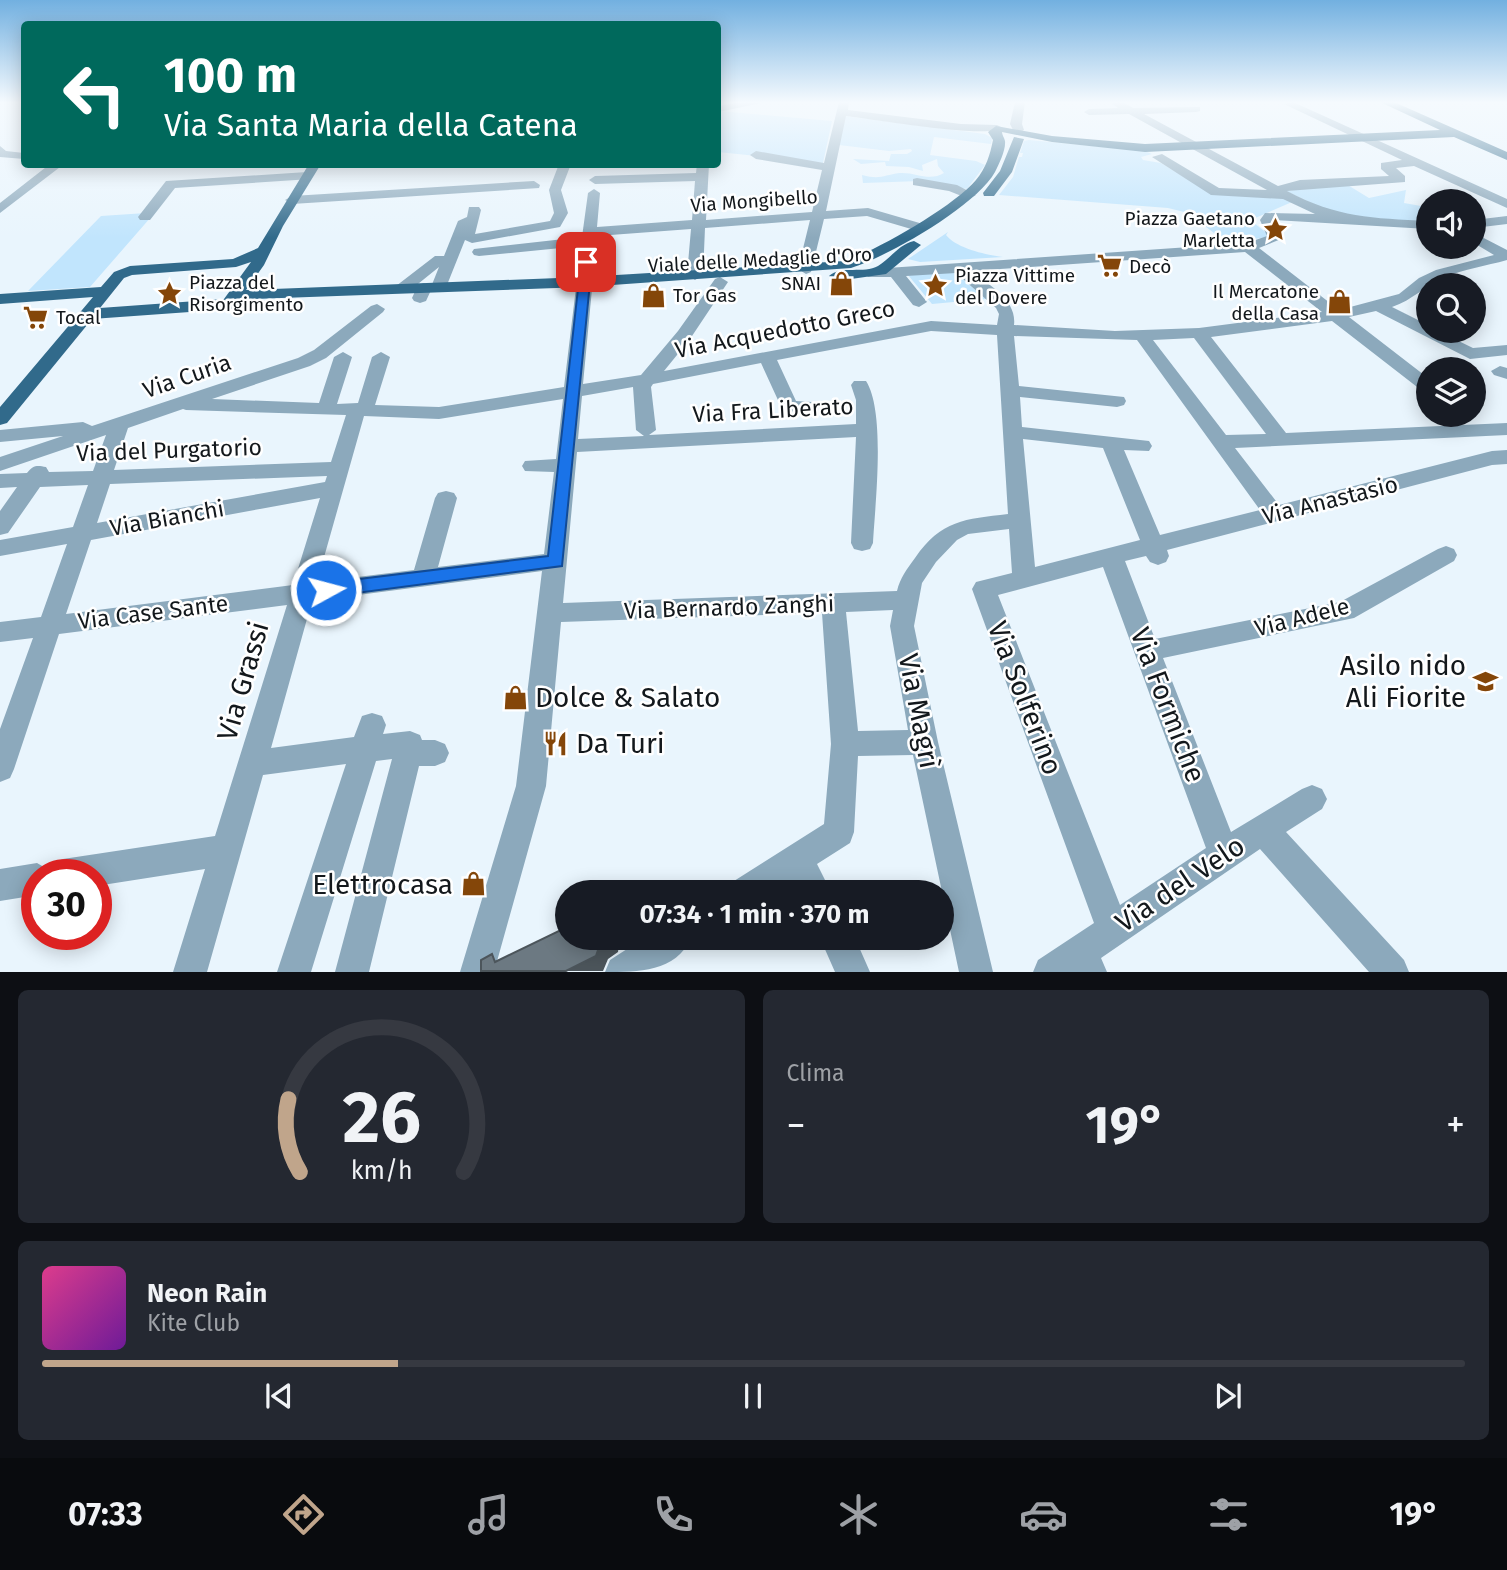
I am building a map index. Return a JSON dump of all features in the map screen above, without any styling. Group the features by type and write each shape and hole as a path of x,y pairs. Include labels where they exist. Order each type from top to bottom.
{"main road":[{"name":"Viale delle Medaglie d'Oro","path":"584,287 695,275 852,264 871,256 969,195 991,170 996,147"},
{"path":"871,256 859,268 873,274 885,269 903,252 978,204 1006,172 1013,147"},
{"path":"3,303 89,304 241,299 251,270 311,170"},
{"path":"236,263 263,251"},
{"path":"0,419 89,304 119,275 130,271 236,263 248,265 251,270"},
{"name":"Viale delle Medaglie d'Oro","path":"241,299 873,274"},
{"name":"Viale delle Medaglie d'Oro","path":"241,299 402,289 428,291"}],"street":[{"path":"806,268 833,147"},
{"path":"1199,147 1284,195 1310,213"},
{"path":"1385,147 1507,204"},
{"path":"1,155 21,157"},
{"path":"756,155 828,167"},
{"path":"1158,157 1216,192 1284,195 1300,184 1401,179 1385,166 1418,162"},
{"path":"0,209 53,168"},
{"path":"475,189 480,193 466,236 475,239 528,231 557,222 561,211 555,190 563,168"},
{"path":"145,217 171,184 311,170"},
{"path":"477,971 531,786 568,455 594,187 703,171 695,275"},
{"path":"917,182 952,188 969,195"},
{"path":"292,200 534,185"},
{"path":"1270,216 1296,205 1284,195"},
{"path":"428,291 466,217 474,210"},
{"name":"Via Mongibello","path":"462,251 477,252 699,224 817,215 877,213 918,227"},
{"path":"1270,216 1310,213 1353,221 1416,224"},
{"name":"Viale delle Medaglie d'Oro","path":"873,274 1248,247 1274,239 1275,234 1267,219 1270,216"},
{"path":"1486,223 1507,220"},
{"path":"1486,244 1507,256"},
{"path":"1248,247 1416,377"},
{"path":"766,271 800,261 809,251"},
{"path":"903,252 903,260 910,265 952,267 1004,307 1008,316 1005,328 1024,577"},
{"name":"Via Acquedotto Greco","path":"186,404 327,409 362,406 439,412 573,393 931,326 1142,337 1199,333 1337,315 1378,306 1405,297 1424,281 1441,273 1507,256"},
{"path":"402,289 440,259"},
{"path":"896,273 919,302"},
{"path":"646,429 642,386 645,380 684,335 720,282"},
{"path":"1378,306 1470,354 1507,349"},
{"name":"Via Curia","path":"0,464 186,404 312,359 377,309"},
{"path":"1199,333 1281,440"},
{"path":"1142,337 1274,514"},
{"name":"Via Grassi","path":"190,971 336,478 381,357"},
{"path":"767,357 790,407 805,406"},
{"path":"327,409 343,358"},
{"path":"334,384 373,383"},
{"path":"860,384 865,400 866,430"},
{"path":"1010,391 1117,401"},
{"path":"1486,423 1502,433"},
{"path":"0,436 120,424 0,769"},
{"name":"Via Fra Liberato","path":"532,466 568,455 866,430 867,466 862,543"},
{"path":"1221,442 1458,430 1502,433"},
{"path":"1458,430 1500,457"},
{"path":"1013,432 1142,446"},
{"path":"1110,442 1156,552"},
{"path":"0,527 58,445"},
{"name":"Via Anastasio","path":"1111,556 1156,552 1274,514 1500,457"},
{"name":"Via del Purgatorio","path":"0,481 103,477 336,478"},
{"name":"Via Bianchi","path":"0,548 84,533 336,478"},
{"path":"423,578 446,498"},
{"name":"Via Magrì","path":"976,971 924,742 902,626 911,581 928,556 949,534 964,527 1020,520"},
{"name":"Via Adele","path":"1147,651 1345,611 1446,555"},
{"name":"Via Solferino","path":"1111,556 984,589 1112,930"},
{"name":"Via Formiche","path":"1111,556 1224,853"},
{"name":"Via Case Sante","path":"0,632 556,561"},
{"name":"Via Bernardo Zanghi","path":"550,613 908,600"},
{"path":"764,880 839,832 845,744 834,603"},
{"path":"295,971 369,737"},
{"path":"264,762 369,737 410,744 421,753 352,971"},
{"path":"845,744 924,742"},
{"name":"Via del Velo","path":"1050,971 1084,962 1112,930 1224,853 1312,799"},
{"path":"1263,829 1392,971"},
{"path":"112,868 226,850"},
{"path":"798,859 809,880"},
{"path":"0,885 21,882"},
{"path":"622,971 655,950"},
{"path":"843,950 853,971"}],"shaded area":[{"path":"721,147 826,147 823,163 721,152"},
{"path":"859,147 932,147 930,155 976,161 985,165 967,189 920,181 863,183 862,175 878,177 906,173 933,177 944,173 938,166 937,159 922,165 923,171 886,166 885,162 861,164 853,159 889,161 891,154 907,154 912,151"},
{"path":"1022,147 1107,147 1145,151 1152,154 1141,157 1143,160 1161,163 1207,191 1283,197 1292,202 1253,219 1254,223 1268,234 1267,237 1223,244 1223,240 1188,213 1168,208 999,195 1013,177 1019,157 1022,157 1023,153 1020,153"},
{"path":"1346,184 1369,198 1406,190 1404,203 1416,205 1416,221 1339,216 1286,191"},
{"path":"146,213 151,217 90,287 28,291 101,216"},
{"path":"948,232 946,235 951,240 964,247 1003,257 920,262 908,259"},
{"path":"955,273 986,299 932,304 908,275"}],"building":[{"path":"555,933 555,950 598,950 596,956 566,971 481,971 481,960 492,954 495,962"}],"place":[{"name":"Piazza Gaetano Marletta","path":"1275,229"},
{"name":"Decò","path":"1109,266"},
{"name":"SNAI","path":"841,283"},
{"name":"Piazza Vittime del Dovere","path":"935,286"},
{"name":"Piazza del Risorgimento","path":"169,293"},
{"name":"Tor Gas","path":"653,295"},
{"name":"Il Mercatone della Casa","path":"1339,302"},
{"name":"Tocal","path":"36,317"},
{"name":"Asilo nido Ali Fiorite","path":"1486,681"},
{"name":"Dolce & Salato","path":"515,697"},
{"name":"Da Turi","path":"556,743"},
{"name":"Elettrocasa","path":"473,884"}],"route":[{"path":"326,590 556,561 586,262"}]}
